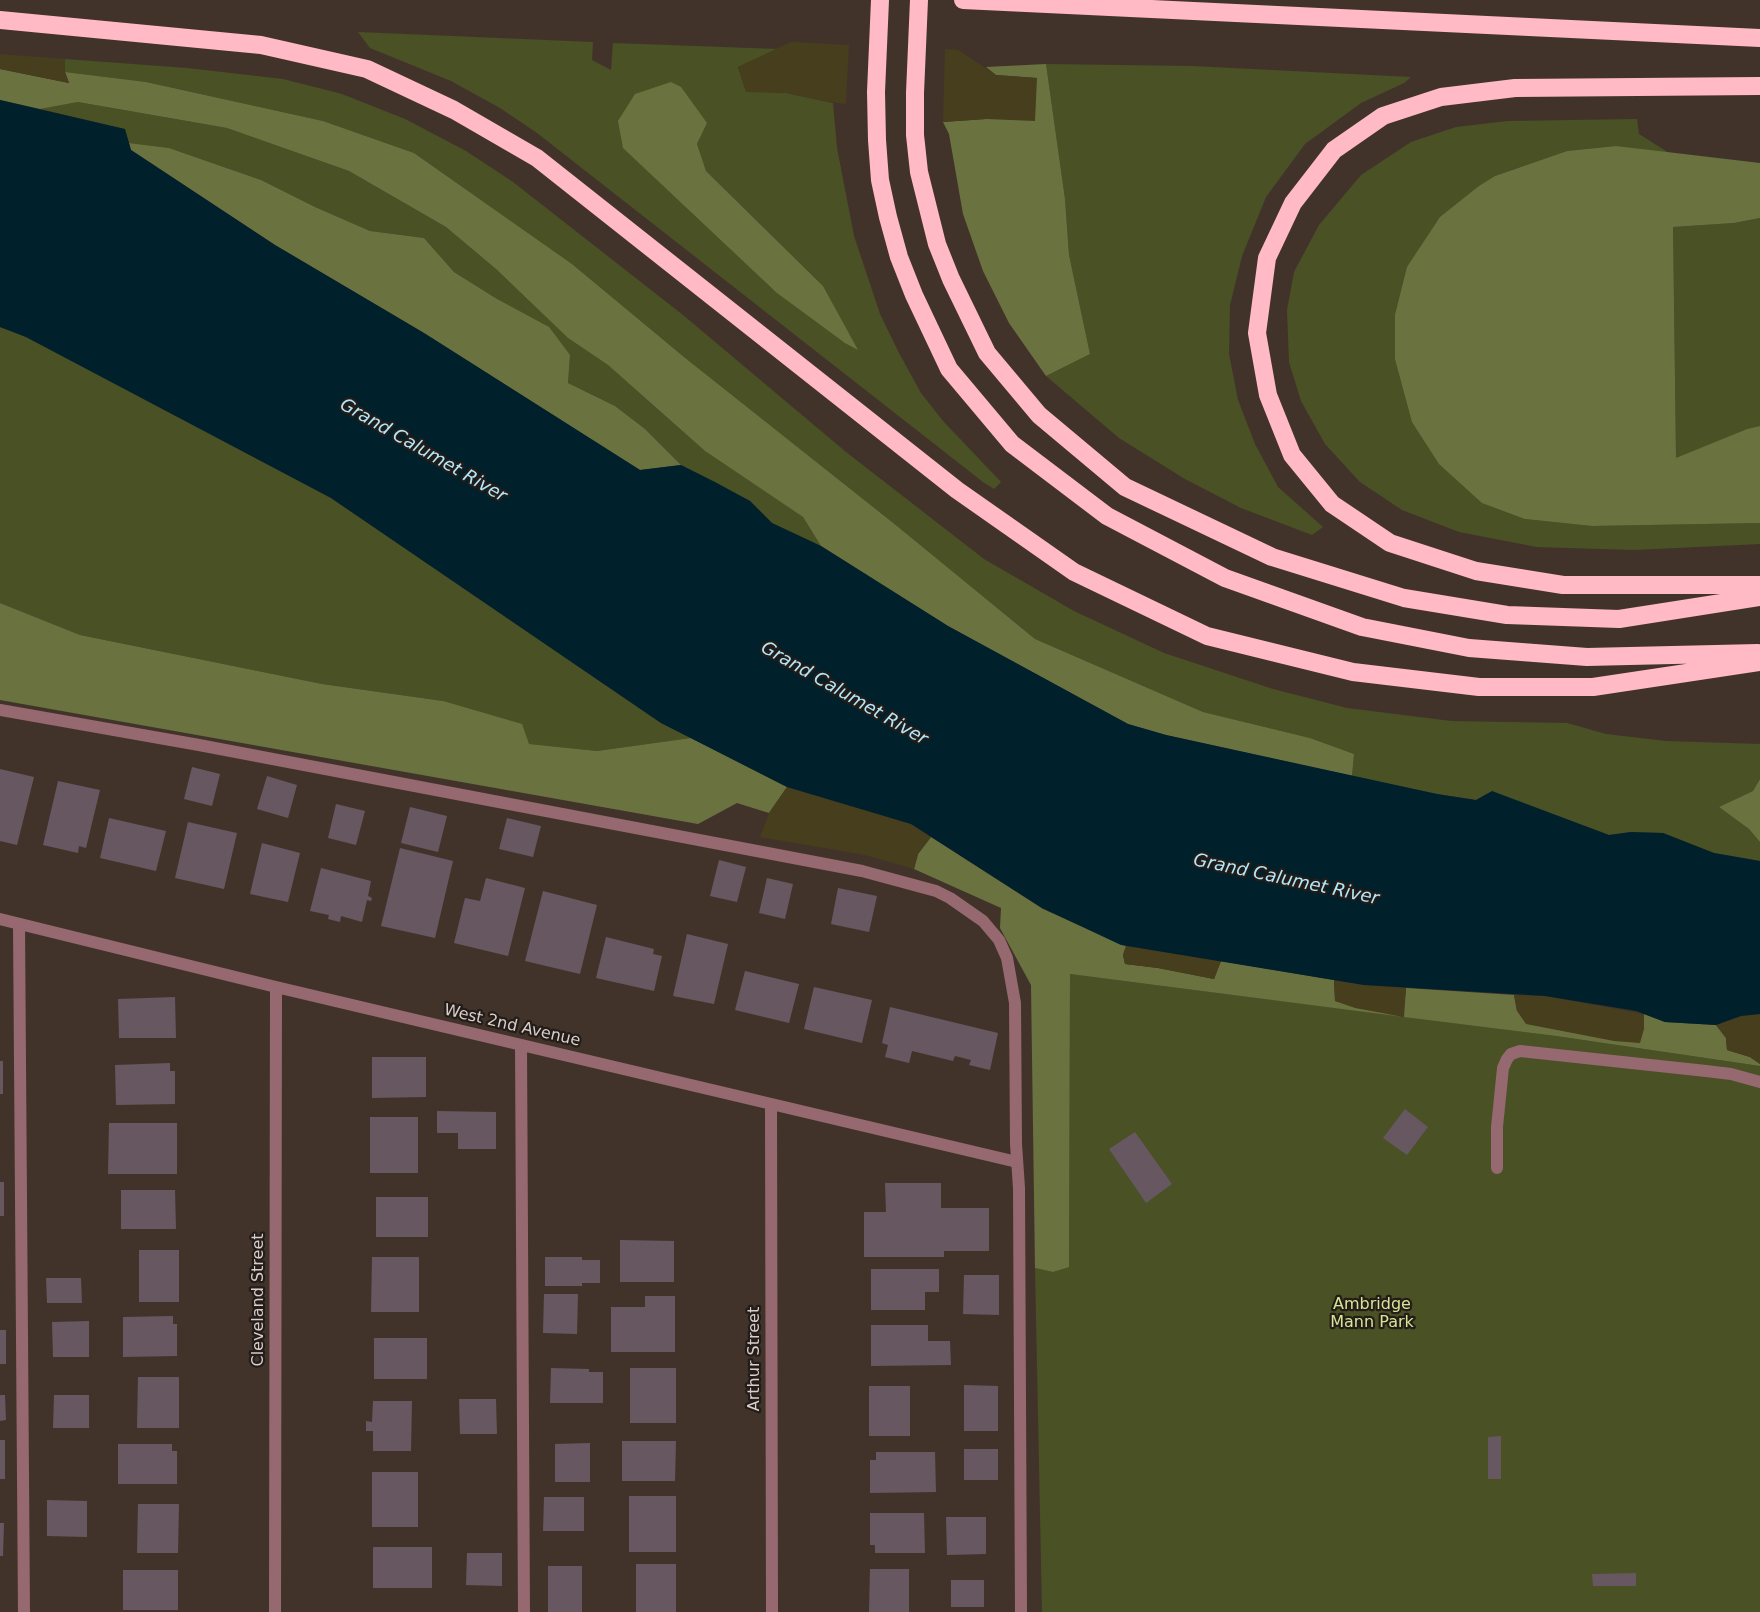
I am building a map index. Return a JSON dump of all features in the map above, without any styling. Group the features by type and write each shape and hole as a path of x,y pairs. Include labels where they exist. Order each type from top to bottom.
{"highway":[{"path":"880,0 876,92 879,170 899,257 914,295 949,369 1012,444 1107,516 1225,578 1362,627 1469,648 1587,657 1760,653"},
{"path":"919,0 915,93 915,135 919,172 937,244 951,279 987,353 1039,415 1125,487 1272,557 1404,598 1507,615 1619,619 1760,597"},
{"path":"963,0 1760,38"},
{"path":"0,20 261,45 367,69 454,110 537,158 957,490 1074,572 1207,636 1353,672 1479,687 1593,687 1760,662"},
{"path":"1760,86 1515,88 1441,97 1383,116 1334,150 1293,203 1267,258 1257,333 1268,395 1292,455 1332,504 1390,543 1476,571 1563,585 1760,585"}],"street":[{"path":"0,710 199,745 862,871 936,891 950,897 983,921 999,940 1007,958 1015,1003 1019,1199 1021,1612"},
{"name":"West 2nd Avenue","path":"0,919 276,987 1017,1162"},
{"path":"19,924 24,1612"},
{"name":"Cleveland Street","path":"275,1612 276,987"},
{"path":"520,1045 524,1612"},
{"path":"1497,1168 1497,1127 1502,1076 1507,1059 1511,1054 1520,1051 1723,1073 1760,1082"},
{"name":"Arthur Street","path":"771,1105 772,1612"}],"green space":[{"path":"358,32 593,42 592,60 611,70 613,43 778,49 738,67 746,91 786,93 833,103 837,148 854,236 880,314 921,393 943,421 1001,482 994,489 983,482 537,133 500,108 451,81 370,48","holes":["635,94 707,123 697,144 706,171 823,286 857,350"]},
{"path":"65,59 187,68 283,79 342,94 405,119 466,151 513,182 683,315 846,452 984,559 1074,611 1164,653 1273,689 1347,708 1451,721 1567,723 1606,734 1666,741 1760,744 1760,779 1753,791 1719,807 1749,829 1760,842 1760,861 1714,853 1663,833 1631,832 1609,835 1492,792 1476,800 1352,776 1354,754 1310,738 1203,712 1035,639 572,264 414,153 323,121 146,82 65,72"},
{"path":"1046,64 1192,66 1411,77 1404,83 1361,103 1305,144 1266,197 1242,256 1230,305 1229,354 1238,400 1255,444 1278,487 1323,527 1312,535 1241,508 1185,479 1119,438 1046,376 1090,354 1069,255 1065,199"},
{"path":"1046,64 1065,199 1069,255 1090,354 1046,376 1009,323 983,271 963,214 949,134 943,122 986,119 1037,78 996,75 986,67"},
{"path":"0,69 69,83 65,72 146,82 323,121 414,153 572,264 1035,639 1203,712 1310,738 1354,754 1352,776 1166,735 1128,724 948,626 821,546 803,517 705,451 608,365 568,338 496,269 446,227 349,171 227,128 78,102 40,109 0,100"},
{"path":"671,82 681,87 707,123 697,144 706,171 823,286 858,350 777,293 623,148 618,121 635,94"},
{"path":"78,102 227,128 349,171 446,227 496,269 568,338 608,365 705,451 803,517 821,546 772,523 750,501 681,465 645,429 615,406 568,383 570,355 497,299 454,272 424,238 370,231 261,180 169,148 129,143 124,129 40,109"},
{"path":"1637,119 1639,134 1669,153 1616,146 1567,151 1495,176 1525,519 1592,526 1760,523 1760,544 1634,550 1537,547 1459,532 1402,510 1360,482 1325,444 1301,401 1289,362 1287,310 1294,272 1319,225 1361,175 1411,142 1456,127 1508,121"},
{"path":"129,143 169,148 261,180 370,231 424,238 454,272 497,299 549,327 570,355 568,383 615,406 645,429 681,465 640,470 424,333 275,245 131,150"},
{"path":"1616,146 1760,163 1760,218 1734,223 1673,227 1676,458 1747,429 1760,426 1760,523 1592,526 1525,519 1482,503 1439,464 1412,422 1395,359 1395,315 1407,267 1440,217 1495,176 1567,151"},
{"path":"1760,218 1760,426 1747,429 1676,459 1673,227 1734,223"},
{"path":"0,327 26,337 331,498 661,723 691,738 597,751 529,744 443,701 322,684 80,635 0,603"},
{"path":"0,603 80,635 322,684 443,701 522,724 529,744 597,751 691,738 787,787 769,813 737,803 698,824 0,700"},
{"path":"1760,779 1760,842 1749,829 1719,807 1753,791"},
{"path":"931,837 1043,909 1126,946 1123,955 1125,964 1214,979 1221,961 1334,980 1335,1001 1402,1017 1070,974 1069,1267 1053,1272 1035,1268 1031,985 1000,928 1001,908 914,869 918,854"},
{"name":"Ambridge Mann Park","path":"1070,974 1556,1036 1760,1066 1760,1612 1042,1612 1035,1268 1053,1272 1069,1266"},
{"path":"1406,988 1514,995 1517,1011 1644,1029 1644,1014 1665,1022 1716,1025 1726,1038 1727,1050 1750,1057 1760,1066 1556,1036 1403,1017"}],"sand":[{"path":"791,42 849,45 846,104 786,93 746,92 738,67"},
{"path":"945,49 958,50 996,75 1037,78 1035,121 986,119 943,122"},
{"path":"0,54 65,59 65,72 69,83 0,69"},
{"path":"787,787 911,824 931,837 918,854 914,869 865,855 760,837 769,813"},
{"path":"1126,946 1221,961 1214,979 1125,964 1123,955"},
{"path":"1334,980 1406,988 1404,1017 1355,1008 1335,1001"},
{"path":"1514,995 1545,996 1644,1014 1644,1029 1640,1043 1614,1041 1526,1024 1517,1011"},
{"path":"1760,1014 1760,1064 1750,1057 1727,1050 1726,1038 1716,1025 1741,1016"}],"water":[{"name":"Grand Calumet River","path":"0,100 125,129 131,150 275,245 424,333 640,470 681,465 715,482 750,501 772,523 821,546 948,626 1128,724 1166,735 1437,794 1476,800 1492,791 1609,835 1631,832 1663,833 1714,853 1760,861 1760,1014 1741,1016 1716,1025 1665,1022 1636,1011 1545,996 1364,985 1121,945 1042,908 911,824 787,787 661,723 331,498 26,337 0,327"}],"building":[{"path":"192,767 220,774 212,806 184,799"},
{"path":"0,769 34,777 17,845 0,841"},
{"path":"267,776 297,785 288,818 257,809"},
{"path":"58,781 100,790 86,848 79,846 78,853 43,845"},
{"path":"336,804 365,811 356,845 328,838"},
{"path":"410,807 447,816 438,852 401,843"},
{"path":"109,818 166,831 156,871 100,858"},
{"path":"507,818 541,826 533,857 499,849"},
{"path":"188,822 237,833 224,889 175,878"},
{"path":"262,843 300,853 288,902 250,894"},
{"path":"400,848 453,861 435,938 381,926"},
{"path":"719,860 746,867 737,902 710,896"},
{"path":"321,868 371,881 368,896 372,898 371,901 367,900 362,922 341,916 340,922 328,919 329,915 310,911"},
{"path":"486,878 525,888 508,956 454,943 465,898 480,901"},
{"path":"767,878 793,884 785,919 759,913"},
{"path":"838,888 877,896 869,932 831,924"},
{"path":"543,891 597,905 580,974 525,961"},
{"path":"687,934 728,944 714,1004 673,996"},
{"path":"606,937 654,949 653,954 662,956 654,991 596,978"},
{"path":"745,971 799,984 789,1023 735,1010"},
{"path":"814,987 872,1000 862,1043 804,1029"},
{"path":"175,997 176,1038 119,1038 118,999"},
{"path":"890,1007 998,1033 990,1070 969,1065 971,1060 955,1056 953,1061 912,1051 909,1063 885,1057 888,1045 882,1043"},
{"path":"372,1057 426,1057 426,1097 372,1098"},
{"path":"0,1061 3,1061 3,1094 0,1094"},
{"path":"170,1063 170,1071 175,1071 175,1104 116,1105 115,1065"},
{"path":"1405,1109 1428,1127 1407,1155 1383,1138"},
{"path":"437,1111 496,1112 496,1149 458,1149 458,1133 437,1133"},
{"path":"370,1117 418,1117 418,1173 370,1173"},
{"path":"109,1123 177,1123 177,1174 108,1174"},
{"path":"1135,1132 1172,1184 1146,1203 1109,1149"},
{"path":"0,1182 4,1182 4,1216 0,1216"},
{"path":"885,1183 941,1183 941,1208 989,1208 989,1251 944,1251 944,1257 864,1257 864,1212 886,1212"},
{"path":"121,1190 175,1190 176,1229 121,1229"},
{"path":"376,1197 428,1197 428,1237 376,1237"},
{"path":"620,1240 674,1241 674,1282 620,1282"},
{"path":"139,1250 179,1250 179,1302 139,1302"},
{"path":"372,1257 419,1257 419,1312 371,1312"},
{"path":"545,1257 582,1257 582,1260 600,1260 600,1283 582,1283 582,1286 545,1286"},
{"path":"871,1269 939,1269 939,1292 925,1292 925,1310 871,1310"},
{"path":"964,1275 999,1275 999,1315 963,1314"},
{"path":"46,1278 81,1278 82,1303 47,1303"},
{"path":"544,1294 578,1294 577,1334 543,1333"},
{"path":"645,1296 675,1296 675,1352 611,1352 611,1307 645,1307"},
{"path":"173,1316 173,1324 177,1324 177,1356 123,1357 123,1317"},
{"path":"89,1321 89,1357 53,1357 52,1322"},
{"path":"871,1325 928,1325 928,1341 950,1341 951,1365 871,1366"},
{"path":"0,1330 6,1330 6,1364 0,1364"},
{"path":"374,1338 427,1338 427,1379 374,1379"},
{"path":"551,1368 589,1369 589,1372 603,1372 603,1403 550,1403"},
{"path":"630,1368 676,1368 676,1423 630,1423"},
{"path":"138,1377 179,1377 179,1428 137,1428"},
{"path":"964,1385 998,1386 998,1431 964,1431"},
{"path":"869,1386 910,1386 910,1436 869,1436"},
{"path":"0,1395 5,1395 6,1420 0,1421"},
{"path":"54,1395 89,1395 89,1428 53,1428"},
{"path":"459,1399 496,1399 497,1434 460,1434"},
{"path":"373,1401 412,1401 411,1451 373,1451 373,1431 366,1431 366,1421 372,1422"},
{"path":"1501,1436 1501,1479 1488,1479 1488,1437"},
{"path":"0,1440 5,1440 5,1479 0,1479"},
{"path":"622,1441 676,1441 675,1481 622,1481"},
{"path":"590,1443 590,1482 555,1482 555,1444"},
{"path":"118,1444 172,1444 172,1451 177,1451 177,1484 118,1484"},
{"path":"964,1449 998,1449 998,1480 964,1480"},
{"path":"876,1452 935,1452 936,1492 870,1493 870,1460 876,1460"},
{"path":"372,1472 418,1472 418,1527 372,1527"},
{"path":"629,1496 676,1496 676,1552 629,1552"},
{"path":"544,1497 584,1497 584,1531 543,1531"},
{"path":"47,1500 87,1501 87,1537 47,1536"},
{"path":"138,1504 179,1504 178,1553 137,1553"},
{"path":"870,1513 924,1513 925,1553 875,1553 875,1545 870,1545"},
{"path":"946,1517 986,1517 986,1554 947,1555"},
{"path":"0,1523 4,1523 3,1556 0,1556"},
{"path":"373,1547 432,1547 432,1588 373,1588"},
{"path":"467,1553 502,1553 502,1586 466,1585"},
{"path":"636,1564 676,1564 676,1612 636,1612"},
{"path":"548,1566 582,1566 582,1612 548,1612"},
{"path":"870,1569 909,1569 909,1612 869,1612"},
{"path":"123,1570 178,1570 178,1610 123,1610"},
{"path":"1636,1573 1636,1586 1593,1586 1592,1574"},
{"path":"951,1580 984,1580 984,1607 951,1607"}]}
